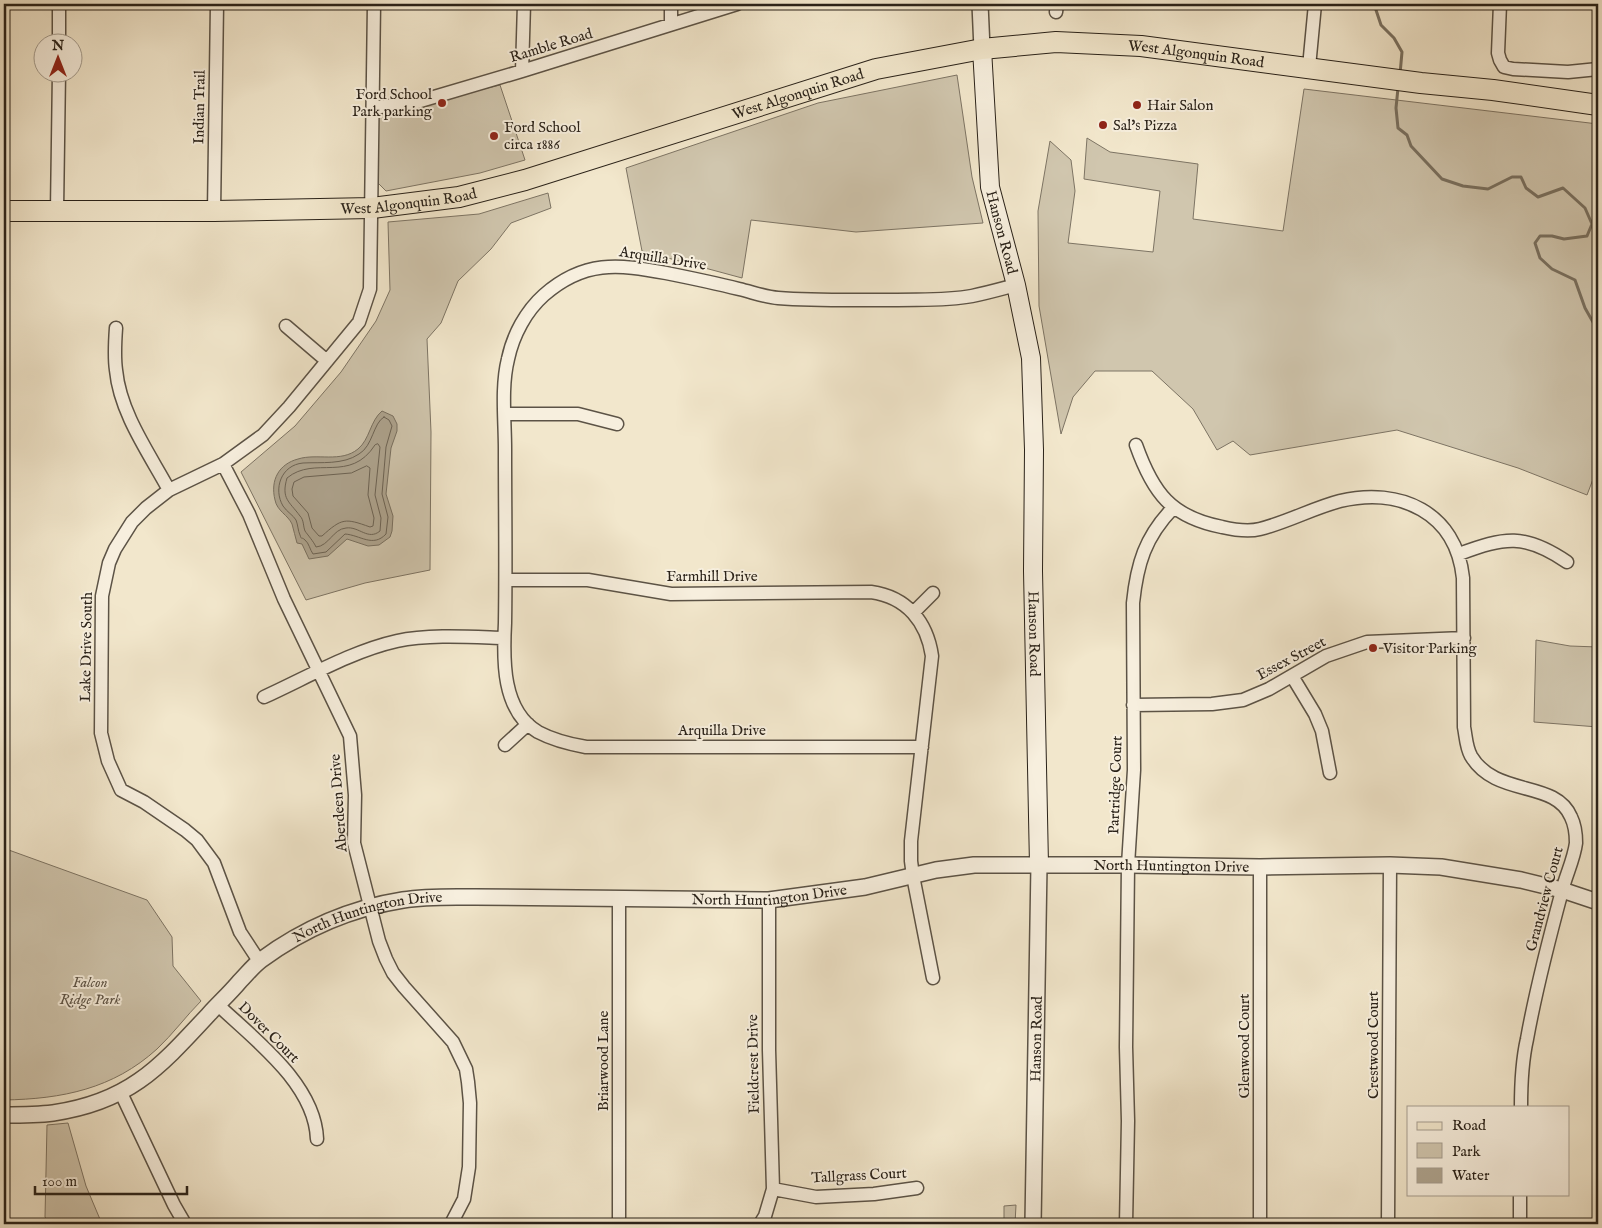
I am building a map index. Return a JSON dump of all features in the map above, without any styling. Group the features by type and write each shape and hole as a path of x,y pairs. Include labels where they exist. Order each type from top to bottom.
{"main road":[{"name":"West Algonquin Road","path":"4,211 214,211 372,208 459,197 525,180 876,69 982,48 1056,42 1141,46 1598,105"},
{"name":"Hanson Road","path":"982,48 990,187 1016,285 1031,358 1034,450 1033,571 1039,865"}],"street":[{"path":"59,32 60,4"},
{"name":"Indian Trail","path":"214,211 217,4"},
{"name":"Lake Drive South","path":"259,961 240,932 214,863 197,840 144,802 121,790 108,761 101,734 102,596 109,563 115,548 132,522 169,490 223,464 263,435 289,407 358,322 366,305 370,289 374,4"},
{"path":"522,71 524,4"},
{"path":"671,24 672,4"},
{"name":"Ramble Road","path":"373,108 417,102 737,4"},
{"path":"980,4 982,48"},
{"path":"1309,68 1315,4"},
{"path":"1500,4 1498,53 1504,67 1568,72 1598,69"},
{"path":"57,210 58,82"},
{"name":"Arquilla Drive","path":"922,747 586,747 549,737 528,724 520,716 508,687 504,660 507,361 510,349 536,303 552,288 570,278 604,266 636,267 699,279 772,297 809,300 939,299 971,296 1016,285"},
{"path":"286,326 327,361"},
{"path":"116,328 116,372 128,416 169,490"},
{"path":"505,414 578,414 617,424"},
{"name":"Grandview Court","path":"1136,445 1142,464 1154,485 1173,508 1215,526 1236,530 1260,529 1340,501 1353,498 1388,498 1410,503 1429,514 1445,529 1459,554 1463,578 1464,727 1467,746 1478,765 1496,780 1546,794 1561,802 1571,816 1575,828 1576,843 1562,890 1527,1038 1522,1071 1521,1106"},
{"name":"Aberdeen Drive","path":"223,464 250,514 284,599 350,736 355,795 354,843 379,941 393,973 447,1033 466,1069 470,1103 469,1167 464,1199 451,1224"},
{"name":"Partridge Court","path":"1126,1224 1128,865 1134,770 1133,603 1140,559 1160,521 1173,508"},
{"path":"1459,554 1498,541 1514,540 1537,545 1567,562"},
{"name":"Farmhill Drive","path":"506,580 588,580 671,594 871,592 893,598 913,613 922,623 932,656 912,822 911,861 933,978"},
{"path":"913,613 933,593"},
{"path":"264,697 358,654 399,641 419,638 504,638"},
{"name":"Essex Street","path":"1133,704 1212,704 1243,700 1269,689 1326,656 1367,642 1464,638"},
{"path":"1292,676 1315,714 1322,731 1330,773"},
{"path":"504,745 528,724"},
{"name":"Hanson Road","path":"1032,1224 1039,865"},
{"name":"North Huntington Drive","path":"4,1115 50,1114 73,1110 99,1103 122,1093 158,1068 259,961 315,928 371,907 404,900 434,897 769,900 864,887 936,870 964,866 1128,865 1260,867 1390,865 1441,867 1521,880 1562,890 1598,902"},
{"name":"Crestwood Court","path":"1388,1224 1390,865"},
{"name":"Glenwood Court","path":"1260,867 1260,1224"},
{"name":"Briarwood Lane","path":"619,899 620,1224"},
{"name":"Fieldcrest Drive","path":"760,1224 765,1216 773,1189 768,1050 769,900"},
{"name":"Dover Court","path":"218,1005 280,1063 299,1089 310,1109 316,1126 317,1139"},
{"path":"122,1093 174,1205 185,1224"},
{"name":"Tallgrass Court","path":"773,1189 816,1197 874,1194 917,1188"},
{"path":"1520,1196 1520,1224"}],"green space":[{"path":"957,75 972,177 983,223 856,232 751,220 742,278 642,251 626,168 818,103"},
{"path":"500,85 525,160 480,173 386,191 378,183 378,114"},
{"path":"1304,89 1598,124 1598,466 1587,495 1518,468 1397,430 1250,455 1233,441 1217,450 1193,409 1152,371 1095,371 1073,397 1061,434 1039,306 1038,211 1050,141 1071,160 1075,191 1068,243 1153,252 1160,191 1084,179 1087,138 1110,152 1198,164 1193,219 1283,231"},
{"path":"548,193 551,208 511,223 491,249 458,281 441,323 427,339 431,432 430,570 365,583 306,600 241,472 295,426 341,372 376,321 390,290 388,222 479,214"},
{"path":"1536,640 1570,646 1598,647 1598,727 1534,722"},
{"name":"Falcon Ridge Park","path":"6,849 147,900 172,937 173,966 201,1001 157,1049 123,1074 86,1089 66,1094 4,1100 4,851"},
{"path":"68,1123 86,1186 102,1224 49,1224 45,1217 47,1125"},
{"path":"1016,1205 1015,1224 1002,1224 1004,1223 1004,1206"}],"water":[{"path":"382,411 393,416 397,424 397,431 391,448 386,494 393,516 390,537 379,545 368,546 347,539 328,556 309,559 302,544 297,543 290,521 276,504 274,493 275,480 281,469 291,461 305,457 344,456 358,449"}],"waterway":[{"path":"1374,4 1381,25 1394,38 1402,52 1400,74"},
{"path":"1398,88 1396,108 1398,128 1407,135 1411,146 1442,179 1463,186 1488,189 1512,177 1521,177 1526,188 1538,197 1563,188 1585,208 1592,224 1587,236 1564,239 1540,236 1535,243 1540,258 1552,269 1575,280 1585,308 1598,331"}],"place":[{"name":"Ford School Park parking","path":"442,103"},
{"name":"Hair Salon","path":"1137,105"},
{"name":"Sal's Pizza","path":"1103,125"},
{"name":"Ford School circa 1886","path":"494,136"},
{"name":"Visitor Parking","path":"1373,648"}]}
